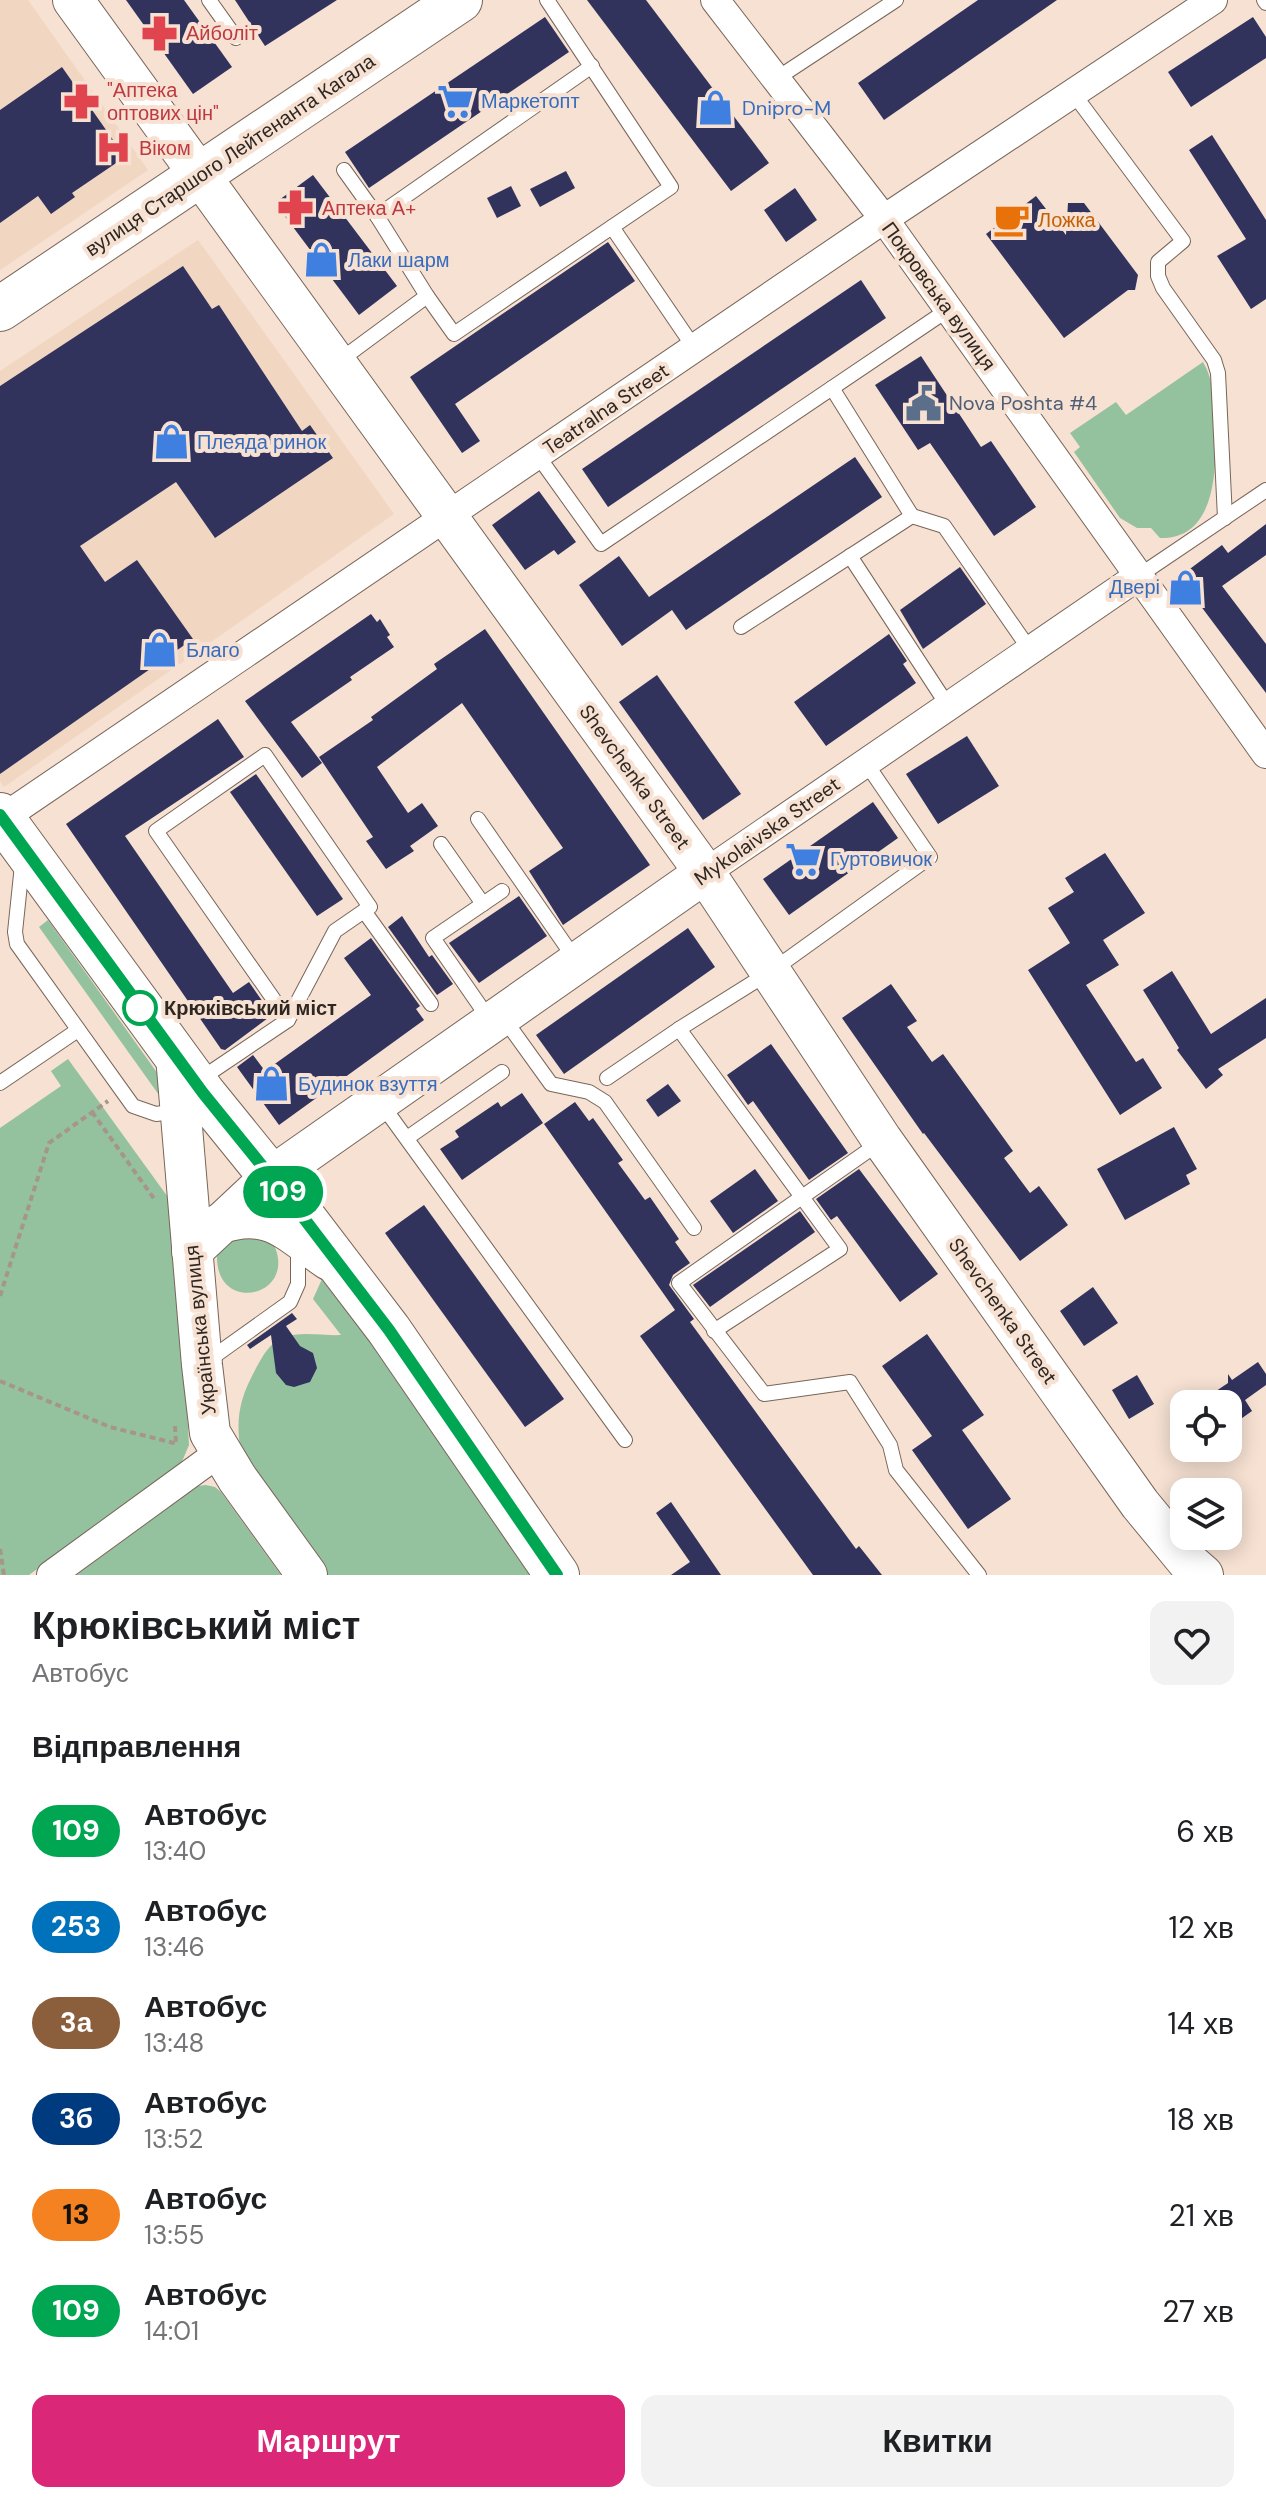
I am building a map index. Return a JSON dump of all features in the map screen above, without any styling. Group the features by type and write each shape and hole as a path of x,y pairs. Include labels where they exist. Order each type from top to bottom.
{"highway":[{"name":"вулиця Старшого Лейтенанта Кагала","path":"0,309 460,0"},
{"path":"7,826 189,1086 342,1268 389,1330 557,1575"}],"street":[{"name":"Shevchenka Street","path":"73,0 705,873 882,1140 1186,1570"},
{"name":"Покровська вулиця","path":"715,0 884,219 1266,754"},
{"name":"Teatralna Street","path":"7,826 446,518 884,219 1213,0"},
{"name":"Mykolaivska Street","path":"205,1238 287,1206 380,1101 705,873 1140,575"},
{"name":"Українська вулиця","path":"189,1086 205,1238 202,1365 210,1433 220,1452 307,1575"},
{"path":"205,1238 241,1217 269,1220 287,1206"},
{"path":"51,1575 220,1452"}],"lane":[{"path":"344,170 454,334 671,187 547,0"},
{"path":"776,79 896,0"},
{"path":"213,1 236,38"},
{"path":"377,216 592,66"},
{"path":"1073,93 1183,241 1158,262 1158,276 1163,288 1214,360 1218,373 1225,518"},
{"path":"612,227 695,349"},
{"path":"335,364 427,296"},
{"path":"538,456 601,544 949,309"},
{"path":"832,388 912,516 944,526 1030,650"},
{"name":"Mykolaivska Street","path":"1140,575 1266,490"},
{"path":"741,627 912,516"},
{"path":"850,556 948,706"},
{"path":"7,826 17,944 133,1106 156,1114 189,1086 288,1020 335,931 370,907 265,755 156,831 288,1020"},
{"path":"607,1078 770,972 930,857 866,763"},
{"path":"478,819 578,962"},
{"path":"441,844 483,904"},
{"path":"502,891 433,938 551,1084 589,1092 605,1102 694,1228"},
{"path":"364,911 431,1004"},
{"path":"679,1029 840,1249 714,1331"},
{"path":"0,1083 78,1030"},
{"path":"407,1138 502,1072"},
{"path":"380,1101 625,1440"},
{"path":"882,1140 679,1283 764,1394 850,1382 890,1445 896,1470 979,1575"},
{"path":"202,1365 290,1302 298,1284 300,1264 287,1206"}],"path":[{"path":"0,1296 49,1143 122,1091"},
{"path":"92,1112 161,1209"},
{"path":"0,1381 110,1427 220,1452"},
{"path":"174,1413 176,1444"},
{"path":"0,1549 2,1575"}],"shaded area":[{"path":"0,0 28,0 148,170 0,270"},
{"name":"Плеяда ринок","path":"198,240 394,514 4,787 0,781 0,371"}],"green space":[{"path":"1203,362 1211,384 1216,440 1210,496 1193,526 1179,535 1160,538 1151,528 1137,528 1120,518 1074,452 1080,447 1070,433 1116,402 1126,415"},
{"path":"48,920 168,1088 159,1095 39,927"},
{"path":"68,1059 170,1200 176,1215 189,1445 181,1464 29,1575 0,1575 0,1128 61,1086 51,1071"},
{"path":"239,1232 272,1241 278,1260 276,1275 267,1286 255,1292 241,1292 229,1287 220,1274 217,1255"},
{"path":"322,1279 387,1359 536,1575 327,1575 240,1446 239,1426 242,1400 249,1383 262,1357 274,1343 298,1334 341,1335 313,1299"},
{"path":"206,1485 221,1492 281,1575 76,1575 198,1486"}],"building":[{"path":"126,0 184,0 232,67 193,94"},
{"path":"235,0 337,0 265,46"},
{"path":"587,0 646,0 769,163 731,191"},
{"path":"978,0 1057,0 884,120 858,83"},
{"path":"545,17 569,52 369,188 345,152"},
{"path":"1253,17 1266,37 1266,58 1191,107 1168,72"},
{"path":"62,67 125,157 72,193 75,197 51,214 38,196 0,223 0,110"},
{"path":"1212,135 1266,220 1266,299 1251,309 1217,256 1246,239 1189,150"},
{"path":"566,171 575,188 540,207 530,189"},
{"path":"313,175 397,286 359,315 275,203"},
{"path":"511,186 521,206 497,218 487,198"},
{"path":"795,188 817,220 786,242 764,210"},
{"path":"1036,196 1066,235 1068,203 1084,203 1138,275 1135,290 1128,290 1064,338 986,234"},
{"path":"608,242 635,281 455,404 480,441 462,453 410,377"},
{"name":"Плеяда ринок","path":"183,266 212,309 219,305 302,431 310,425 333,458 215,538 176,482 80,546 105,582 137,560 193,639 0,774 0,386"},
{"path":"861,280 886,318 608,507 582,469"},
{"path":"921,356 981,447 991,441 1036,507 994,536 930,443 918,450 875,385"},
{"path":"855,457 882,497 686,630 672,610 622,646 579,585 619,556 649,597"},
{"path":"539,491 576,542 558,555 554,550 525,570 492,525"},
{"path":"1266,524 1266,555 1222,586 1266,644 1266,693 1179,577 1222,545 1228,553"},
{"path":"960,567 986,604 923,649 900,610"},
{"path":"371,614 377,622 380,619 394,647 291,722 322,763 302,778 245,701"},
{"path":"485,629 650,865 563,925 529,871 563,848 462,703 377,767 408,813 422,803 438,826 410,846 414,851 386,869 366,841 373,837 319,757 373,720 371,717 437,669 434,664"},
{"path":"889,634 907,661 903,664 916,683 826,746 794,702"},
{"path":"657,675 741,794 703,820 619,702"},
{"path":"218,719 244,757 125,836 233,993 249,982 272,1015 225,1050 221,1049 66,824"},
{"path":"967,736 999,786 938,824 906,774"},
{"path":"256,774 343,899 317,916 230,792"},
{"path":"873,802 898,838 789,915 763,879"},
{"path":"1105,853 1145,913 1103,940 1119,965 1086,985 1136,1062 1143,1058 1162,1088 1120,1115 1028,970 1070,943 1048,908 1074,892 1065,878"},
{"path":"519,896 547,936 479,983 449,943"},
{"path":"402,916 429,957 432,955 453,984 437,995 388,927"},
{"path":"688,928 715,967 564,1074 536,1035"},
{"path":"371,938 420,1006 416,1009 424,1020 279,1125 237,1067 253,1055 265,1071 371,995 344,958"},
{"path":"1172,971 1211,1034 1266,998 1266,1038 1218,1069 1223,1075 1206,1089 1177,1050 1179,1048 1143,990"},
{"path":"891,984 917,1021 907,1027 932,1062 943,1054 1013,1151 1004,1158 1030,1193 1039,1186 1068,1225 1020,1261 923,1134 842,1018"},
{"path":"771,1044 848,1153 809,1180 753,1101 748,1105 727,1075"},
{"path":"668,1084 681,1101 658,1117 646,1100"},
{"path":"522,1093 543,1123 462,1180 440,1149 459,1137 455,1131 498,1102 501,1107"},
{"path":"575,1102 589,1121 593,1118 623,1160 618,1163 645,1200 650,1197 679,1239 675,1242 690,1263 673,1275 669,1285 694,1319 690,1322 856,1549 859,1546 882,1575 813,1575 640,1336 675,1310 544,1124"},
{"path":"1174,1127 1197,1169 1186,1175 1190,1184 1125,1220 1097,1169"},
{"path":"755,1169 778,1201 733,1233 710,1201"},
{"path":"859,1169 938,1274 900,1302 837,1216 831,1220 816,1199"},
{"path":"424,1205 564,1399 525,1427 385,1233"},
{"path":"800,1211 815,1232 710,1307 693,1285"},
{"path":"1093,1287 1118,1323 1084,1346 1060,1311"},
{"path":"292,1313 297,1319 286,1326 300,1346 313,1353 317,1368 310,1382 294,1387 286,1385 276,1373 271,1335 250,1349 247,1345"},
{"path":"927,1334 984,1415 962,1430 1011,1499 968,1529 912,1450 932,1436 882,1366"},
{"path":"1258,1362 1266,1374 1266,1385 1245,1400 1252,1411 1242,1418 1242,1390 1218,1390 1228,1383 1228,1374 1232,1380"},
{"path":"1137,1375 1154,1404 1129,1419 1112,1390"},
{"path":"671,1502 721,1575 671,1575 690,1562 656,1513"}],"bus line":[{"name":"109","path":"0,815 203,1093 389,1330 557,1575"}],"place":[{"name":"Айболіт","path":"160,33"},
{"name":"\"Аптека оптових цін\"","path":"81,101"},
{"name":"Маркетопт","path":"455,101"},
{"name":"Dnipro-M","path":"716,108"},
{"name":"Віком","path":"113,148"},
{"name":"Аптека А+","path":"296,208"},
{"name":"Ложка","path":"1012,220"},
{"name":"Лаки шарм","path":"322,260"},
{"name":"Nova Poshta #4","path":"923,403"},
{"name":"Плеяда ринок","path":"171,442"},
{"name":"Двері","path":"1186,587"},
{"name":"Благо","path":"160,650"},
{"name":"Гуртовичок","path":"804,859"},
{"name":"Крюківський міст","path":"140,1008"},
{"name":"Будинок взуття","path":"272,1084"}]}
